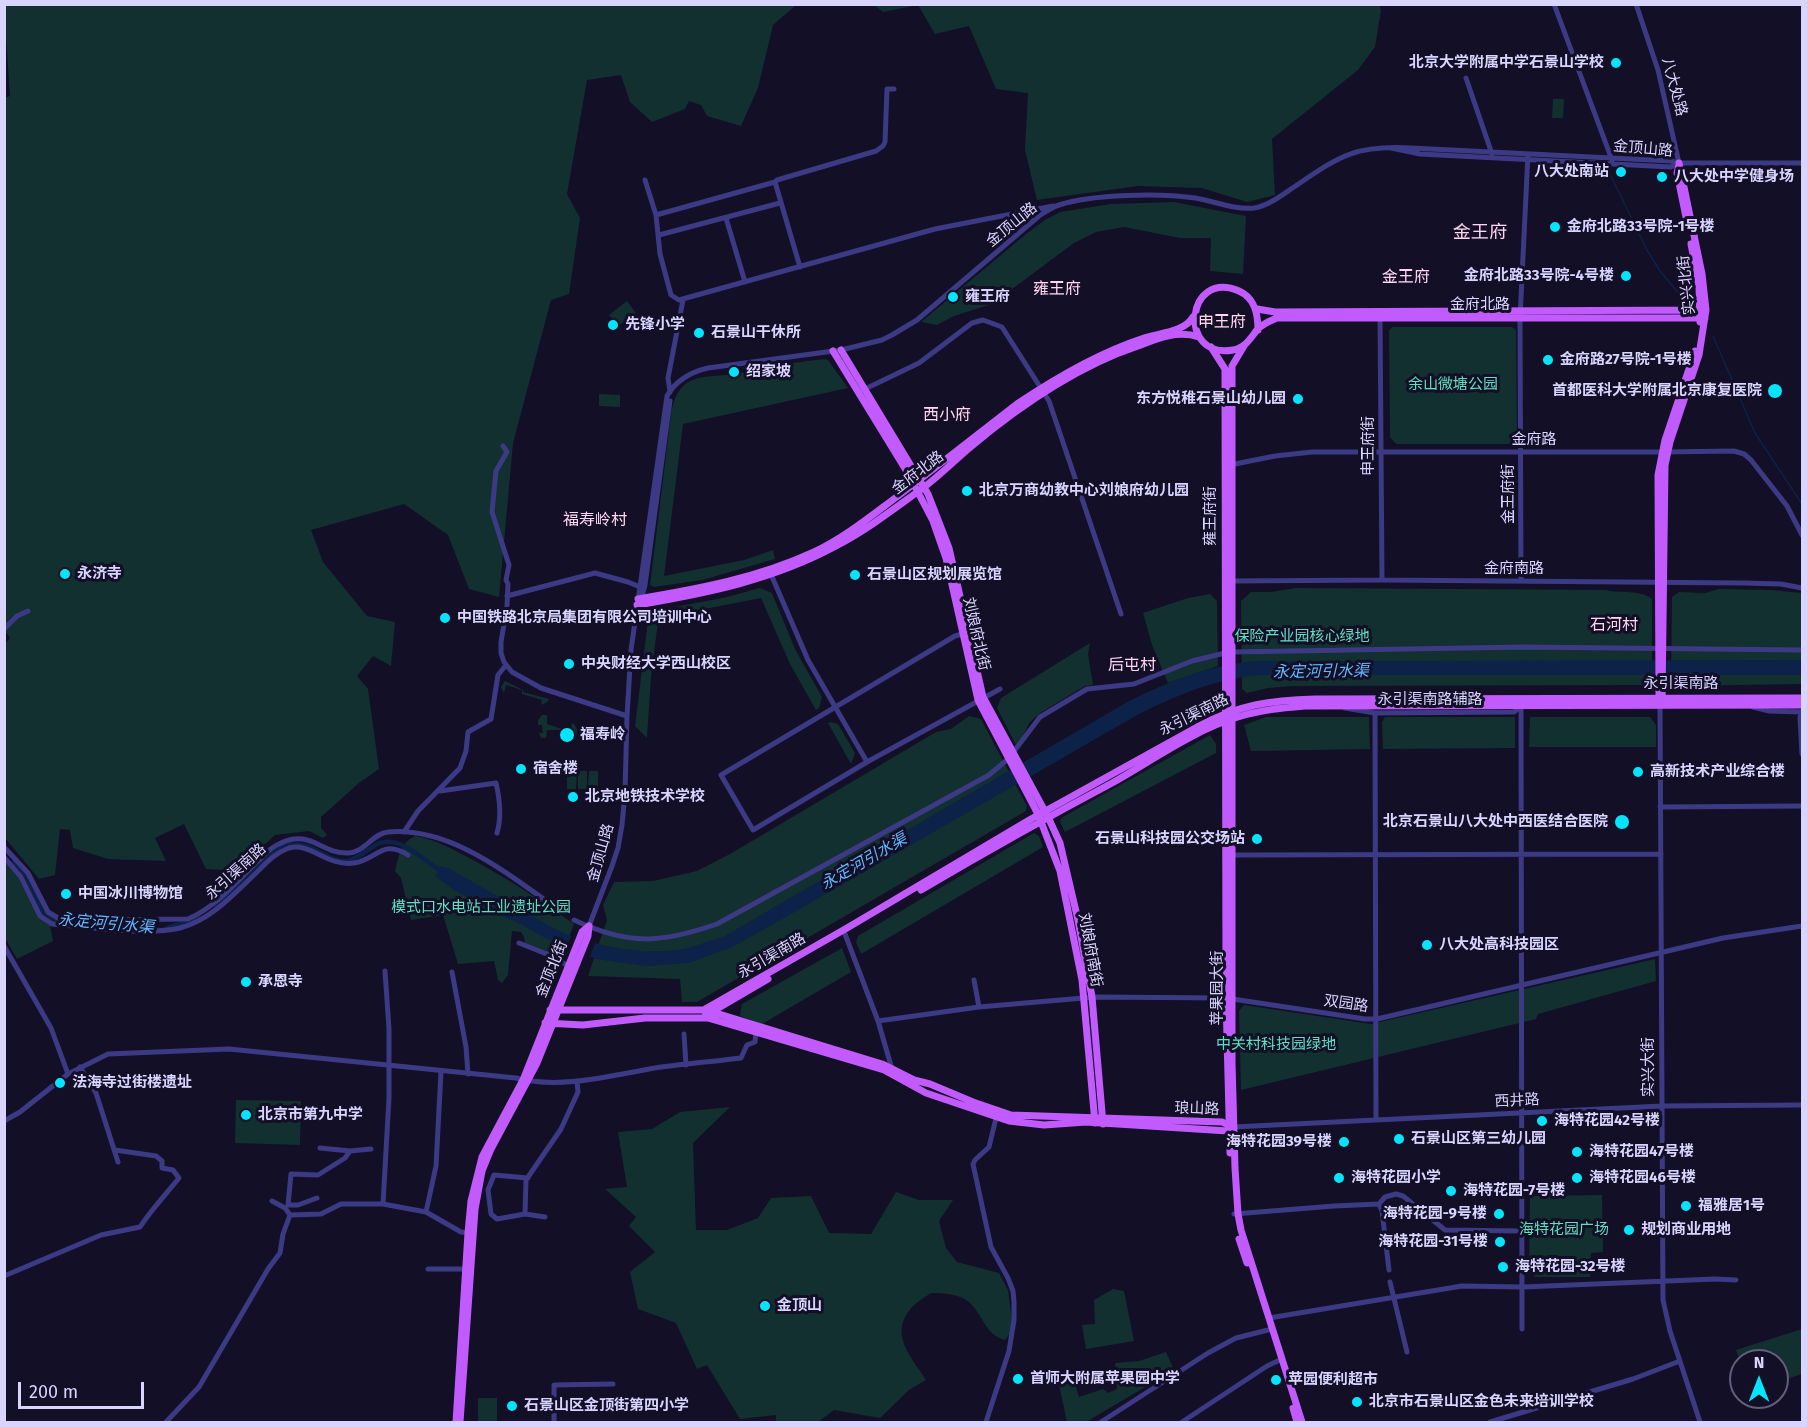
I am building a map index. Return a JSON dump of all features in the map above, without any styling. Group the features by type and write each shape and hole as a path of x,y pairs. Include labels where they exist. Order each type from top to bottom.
{"main road":[{"name":"实兴北街","path":"1661,700 1658,484 1664,452 1694,355 1703,314 1698,275 1677,173 1679,163"},
{"path":"1231,288 1244,294 1257,309 1258,330 1244,346 1233,350 1211,347 1199,337 1194,315 1204,294 1231,288"},
{"name":"金府北路","path":"1257,309 1275,312 1380,315 1703,314"},
{"name":"金府北路","path":"639,601 795,566 839,545 1043,390 1106,353 1190,323 1194,315"},
{"name":"金府北路","path":"1258,330 1277,318 1380,315"},
{"name":"金府北路","path":"1043,390 1127,349 1172,335 1184,333 1199,337"},
{"name":"雍王府街","path":"1228,465 1232,366 1244,346"},
{"name":"雍王府街","path":"1211,347 1226,369 1229,690"},
{"name":"刘娘府北街","path":"837,350 919,486 946,538 980,699"},
{"name":"刘娘府北街","path":"919,486 943,547 962,634 980,699 1028,788"},
{"name":"苹果园大街","path":"1229,690 1230,1127 1236,1214 1241,1247 1302,1422"},
{"name":"永引渠南路","path":"554,1010 704,1010 1229,711 1262,702 1285,699 1803,698"},
{"name":"永引渠南路","path":"710,1015 1043,816 1229,720 1283,708 1521,706 1661,700 1802,710"},
{"name":"苹果园大街","path":"1229,738 1232,855 1229,998"},
{"name":"刘娘府南街","path":"1028,788 1060,843 1066,865 1088,998 1099,1121"},
{"name":"金顶北街","path":"460,1422 471,1201 482,1157 526,1080 572,962 589,926"},
{"path":"704,1010 710,1015"},
{"path":"549,1023 597,1024 645,1018 710,1015"},
{"name":"琅山路","path":"710,1015 884,1070 926,1093 997,1115 1230,1127"},
{"name":"琅山路","path":"710,1015 892,1069 997,1115"},
{"name":"苹果园大街","path":"1236,1214 1269,1318 1270,1329"},
{"name":"金顶北街","path":"456,1422 465,1269 470,1233"},
{"name":"苹果园大街","path":"1280,1359 1297,1422"}],"street":[{"path":"1554,4 1612,161"},
{"name":"八大处路","path":"1636,4 1658,70 1679,163"},
{"path":"1466,78 1492,155"},
{"path":"656,215 876,151 885,142 887,89 894,89"},
{"name":"金顶山路","path":"639,601 667,396 670,390 688,375 702,370 837,350 882,340 912,323 1039,216 1058,205 1120,197 1161,196 1188,197 1256,208 1278,197 1342,156 1363,149 1387,147 1528,157 1679,163"},
{"name":"金王府街","path":"1521,581 1521,315 1528,157"},
{"path":"1679,163 1803,163"},
{"path":"645,180 656,215 660,255 671,295 683,300 934,229 1058,205"},
{"path":"775,182 800,267"},
{"path":"659,235 780,203"},
{"path":"726,218 744,282"},
{"path":"670,390 668,378 683,300"},
{"name":"申王府街","path":"1380,315 1382,580"},
{"path":"861,391 919,363 966,326 980,320 1002,327 1049,401 1121,614"},
{"name":"金顶山路","path":"589,926 618,848 625,806 631,659 670,390"},
{"path":"503,446 507,452 496,471 492,512 509,565 501,642 501,653 506,665 512,672 541,688 627,716"},
{"name":"金府路","path":"1228,465 1312,452 1734,451 1744,454 1751,460 1787,506 1803,535"},
{"path":"507,596 595,573 640,587"},
{"path":"770,573 799,642 867,762"},
{"name":"金府南路","path":"1228,581 1661,582 1781,584 1803,588"},
{"path":"4,629 17,616 28,610"},
{"path":"962,634 721,775 753,830 867,762 1000,689"},
{"path":"574,920 608,934 628,939 652,940 688,934 717,924 989,775 1012,760 1040,717 1087,689 1134,684 1184,664 1228,654 1523,647 1661,651 1803,650"},
{"path":"404,832 418,811 462,764 468,732 491,719 498,675 506,665"},
{"name":"实兴大街","path":"1661,700 1664,1310 1700,1422"},
{"name":"永引渠南路辅路","path":"1337,706 1375,713 1514,712 1521,706"},
{"path":"1521,706 1522,1329"},
{"path":"1802,710 1803,754"},
{"path":"1375,713 1376,1120"},
{"path":"438,792 496,783 500,797 501,816 497,833"},
{"path":"1660,807 1803,806"},
{"path":"4,847 28,873 48,912 58,918 188,919 218,901 276,844 294,838 308,839 332,850 348,853 358,850 383,832 418,833 453,843 507,873 552,904"},
{"name":"永引渠南路","path":"4,857 21,878 40,916 52,924 159,931 182,927 206,917 278,852 292,848 312,851 333,863 341,864 363,861 385,848 401,850 408,855"},
{"path":"1232,855 1661,854"},
{"name":"双园路","path":"878,1021 979,1007 1088,998 1229,998 1377,1019 1723,938 1803,926"},
{"path":"845,934 878,1021 892,1069"},
{"path":"519,943 572,962"},
{"path":"4,946 51,1028 68,1074"},
{"path":"383,1204 389,1066 385,971"},
{"path":"452,972 466,1047 468,1074"},
{"path":"974,980 979,1007"},
{"path":"4,1121 20,1112 68,1074 108,1054 229,1049 542,1083 577,1081 741,1058 747,1045 755,1042 756,1031"},
{"path":"684,1034 686,1065"},
{"path":"80,1067 96,1093 118,1162"},
{"path":"426,1212 436,1166 441,1072"},
{"path":"525,1214 528,1178 561,1129 578,1092 577,1081"},
{"name":"西井路","path":"1230,1127 1662,1106 1803,1105"},
{"path":"986,1422 1009,1351 1014,1320 1013,1291 991,1247 973,1164 989,1147 997,1115"},
{"path":"320,1148 350,1151 371,1149"},
{"path":"4,1276 101,1235 140,1227 148,1214 158,1206 179,1178 173,1170 162,1168 162,1161 156,1156 116,1150"},
{"path":"313,1214 315,1198 297,1205 288,1205 291,1174 318,1175 345,1158 350,1151"},
{"path":"528,1178 494,1175 488,1190 491,1214 497,1219 525,1214 545,1216"},
{"path":"1236,1214 1379,1204 1385,1197 1396,1194 1403,1196 1445,1230 1522,1231"},
{"path":"272,1201 285,1208 290,1215"},
{"path":"290,1215 321,1214 340,1204 383,1204 426,1212 461,1232 470,1233"},
{"path":"1379,1204 1382,1211 1389,1270"},
{"path":"166,1422 199,1387 268,1269 280,1253 283,1234 290,1215"},
{"path":"428,1269 465,1269"},
{"path":"1269,1318 1455,1286 1523,1287 1737,1280"},
{"path":"1390,1282 1407,1352"},
{"path":"1101,1422 1236,1338 1270,1329"},
{"path":"1182,1422 1280,1359"},
{"path":"1490,1422 1633,1378 1680,1361"},
{"path":"554,1422 554,1385 614,1384"}],"green space":[{"path":"4,5 796,5 773,25 758,88 741,126 707,116 701,105 689,101 685,109 652,122 630,102 621,75 587,80 567,194 580,218 569,294 551,300 513,443 499,597 469,589 448,535 404,504 311,530 323,562 367,616 395,622 391,666 373,656 357,676 368,689 379,769 359,783 321,817 321,828 327,835 323,838 309,831 275,835 237,871 206,869 184,824 155,838 166,861 108,859 73,848 70,830 60,829 55,875 39,879 5,838 4,645 10,638 4,629 4,98 10,96"},
{"path":"874,5 918,5 883,12"},
{"path":"918,5 1379,5 1381,10 1375,47 1358,70 1272,139 1275,195 1247,202 1202,188 1138,186 1037,200 1025,150 1028,93 996,89 969,26 935,34"},
{"path":"1553,99 1564,99 1563,118 1552,118"},
{"path":"1174,202 1246,216 1243,274 1210,271 1211,238 1180,238 1124,227 1096,232 1074,243 992,304 954,316 937,325 921,322 1026,234 1060,212 1111,204"},
{"path":"627,301 636,313 618,326 609,315"},
{"name":"余山微塘公园","path":"1393,327 1512,327 1516,330 1517,438 1509,444 1396,444 1390,437 1389,330"},
{"path":"828,360 848,388 683,424 664,576 744,560 773,550 775,559 702,580 654,587 650,585 671,415 680,390 687,383 705,377"},
{"path":"599,394 620,395 620,407 599,406"},
{"path":"760,588 772,593 795,649 822,697 819,708 816,710 790,664 761,598 659,618 659,614 651,676 647,738 635,726 649,612 727,597"},
{"name":"保险产业园核心绿地","path":"1296,588 1606,590 1642,594 1652,599 1652,683 1647,685 1292,686 1247,693 1242,689 1241,601 1251,592"},
{"path":"1719,589 1802,593 1802,684 1674,686 1671,682 1672,597 1679,592 1705,593"},
{"path":"1210,594 1217,601 1218,666 1168,683 1152,645 1143,613 1188,598"},
{"path":"1090,643 1088,654 1093,685 1085,686 1040,713 1030,722 1017,747 997,708 1001,698"},
{"path":"505,681 523,690 523,692 549,699 541,705 542,700 522,694 522,690 506,685 504,693 501,687"},
{"path":"542,715 547,715 547,724 565,730 547,730 546,738 541,738 539,733 543,733 542,725 538,725 538,720"},
{"path":"969,716 981,719 1027,806 1026,811 697,1002 682,1002 680,979 588,976 607,920 603,905 614,882 653,881 697,871 730,854 936,732 951,729"},
{"path":"1266,717 1369,717 1370,749 1251,751 1244,725"},
{"path":"1385,717 1515,717 1515,748 1383,749 1382,722"},
{"path":"1530,717 1650,717 1656,725 1656,747 1529,747"},
{"path":"572,723 577,729 576,736 573,738 572,730 565,730 566,727 571,728"},
{"path":"828,723 838,724 855,753 851,764"},
{"path":"1210,735 1216,744 1216,753 1065,832 1060,822 1061,818"},
{"path":"567,771 577,771 576,789 567,789"},
{"path":"578,771 587,771 587,789 578,789"},
{"path":"589,771 598,771 598,789 588,789"},
{"path":"1034,833 1039,836 1043,847 861,954 856,942 858,936"},
{"name":"模式口水电站工业遗址公园","path":"415,836 439,843 475,861 526,891 574,924 560,959 525,943 521,932 512,931 508,975 502,983 498,980 494,961 458,964 443,915 411,920 401,878 395,871 403,846"},
{"path":"4,859 20,879 38,916 50,925 53,941 17,959 5,938"},
{"path":"842,948 851,972 762,1024 740,1016 742,1004"},
{"name":"中关村科技园绿地","path":"1655,959 1656,981 1538,1014 1536,1019 1241,1090 1239,1011 1244,1005 1371,1024"},
{"path":"236,1100 301,1101 300,1145 235,1143"},
{"path":"730,1107 693,1143 696,1230 727,1230 758,1218 771,1198 811,1196 829,1233 871,1234 896,1192 919,1200 953,1200 939,1221 946,1248 957,1262 999,1273 1008,1290 1013,1329 1005,1340 988,1329 974,1307 965,1299 951,1294 931,1293 912,1307 902,1326 904,1345 926,1380 909,1390 880,1418 834,1410 818,1422 776,1422 776,1415 740,1419 707,1365 697,1369 676,1323 638,1309 630,1272 655,1252 629,1226 636,1217 605,1189 627,1187 618,1132 652,1129 680,1112"},
{"name":"海特花园广场","path":"1602,1195 1603,1252 1591,1253 1590,1277 1535,1277 1529,1271 1530,1196"},
{"path":"1113,1289 1124,1291 1134,1341 1086,1349 1082,1325 1095,1324 1094,1300"},
{"path":"1802,1329 1802,1374 1789,1378 1789,1349 1739,1349"},
{"path":"1166,1352 1174,1370 1086,1422 1067,1422 1057,1375 1070,1367 1079,1397 1103,1389 1108,1393 1117,1389 1115,1363 1139,1361"},
{"path":"478,1398 497,1398 497,1422 478,1422"}],"water":[{"path":"1802,660 1802,675 1261,675 1213,684 1183,694 1139,714 770,926 732,947 689,963 645,966 596,959 561,947 454,890 435,876 441,866 452,870 553,928 601,945 654,951 688,948 723,937 1129,701 1209,669 1261,661"}],"pier":[{"path":"572,934 596,941 588,961 564,952"}],"waterway":[{"path":"1611,176 1647,250 1660,271 1686,302"},
{"path":"1713,336 1755,433 1802,504"},
{"name":"永定河引水渠","path":"216,907 264,859 288,845 303,845 340,861 346,861 383,842 391,842 410,849 442,872"},
{"name":"永定河引水渠","path":"14,862 27,877 42,912 53,921 158,929"},
{"name":"永定河引水渠","path":"167,928 199,918"}],"place":[{"name":"北京大学附属中学石景山学校","path":"1616,63"},
{"name":"八大处南站","path":"1621,172"},
{"name":"八大处中学健身场","path":"1662,177"},
{"name":"金府北路33号院-1号楼","path":"1555,227"},
{"name":"金府北路33号院-4号楼","path":"1626,276"},
{"name":"雍王府","path":"953,297"},
{"name":"先锋小学","path":"613,325"},
{"name":"石景山干休所","path":"699,333"},
{"name":"金府路27号院-1号楼","path":"1548,360"},
{"name":"绍家坡","path":"734,372"},
{"name":"首都医科大学附属北京康复医院","path":"1775,391"},
{"name":"东方悦稚石景山幼儿园","path":"1298,399"},
{"name":"北京万商幼教中心刘娘府幼儿园","path":"967,491"},
{"name":"永济寺","path":"65,574"},
{"name":"石景山区规划展览馆","path":"855,575"},
{"name":"中国铁路北京局集团有限公司培训中心","path":"445,618"},
{"name":"中央财经大学西山校区","path":"569,664"},
{"name":"福寿岭","path":"567,735"},
{"name":"宿舍楼","path":"521,769"},
{"name":"高新技术产业综合楼","path":"1638,772"},
{"name":"北京地铁技术学校","path":"573,797"},
{"name":"北京石景山八大处中西医结合医院","path":"1622,822"},
{"name":"石景山科技园公交场站","path":"1257,839"},
{"name":"中国冰川博物馆","path":"66,894"},
{"name":"八大处高科技园区","path":"1427,945"},
{"name":"承恩寺","path":"246,982"},
{"name":"法海寺过街楼遗址","path":"60,1083"},
{"name":"北京市第九中学","path":"246,1115"},
{"name":"海特花园42号楼","path":"1542,1121"},
{"name":"石景山区第三幼儿园","path":"1399,1139"},
{"name":"海特花园39号楼","path":"1344,1142"},
{"name":"海特花园47号楼","path":"1577,1152"},
{"name":"海特花园小学","path":"1339,1178"},
{"name":"海特花园46号楼","path":"1577,1178"},
{"name":"海特花园-7号楼","path":"1451,1191"},
{"name":"福雅居1号","path":"1686,1206"},
{"name":"海特花园-9号楼","path":"1499,1214"},
{"name":"规划商业用地","path":"1629,1230"},
{"name":"海特花园-31号楼","path":"1500,1242"},
{"name":"海特花园-32号楼","path":"1503,1267"},
{"name":"金顶山","path":"765,1306"},
{"name":"首师大附属苹果园中学","path":"1018,1379"},
{"name":"苹园便利超市","path":"1276,1380"},
{"name":"北京市石景山区金色未来培训学校","path":"1357,1402"},
{"name":"石景山区金顶街第四小学","path":"512,1406"}],"district":[{"name":"金王府","path":"1480,233"},
{"name":"金王府","path":"1406,278"},
{"name":"雍王府","path":"1057,290"},
{"name":"申王府","path":"1222,323"},
{"name":"西小府","path":"947,416"},
{"name":"福寿岭村","path":"595,521"},
{"name":"石河村","path":"1614,626"},
{"name":"后屯村","path":"1132,666"}]}
